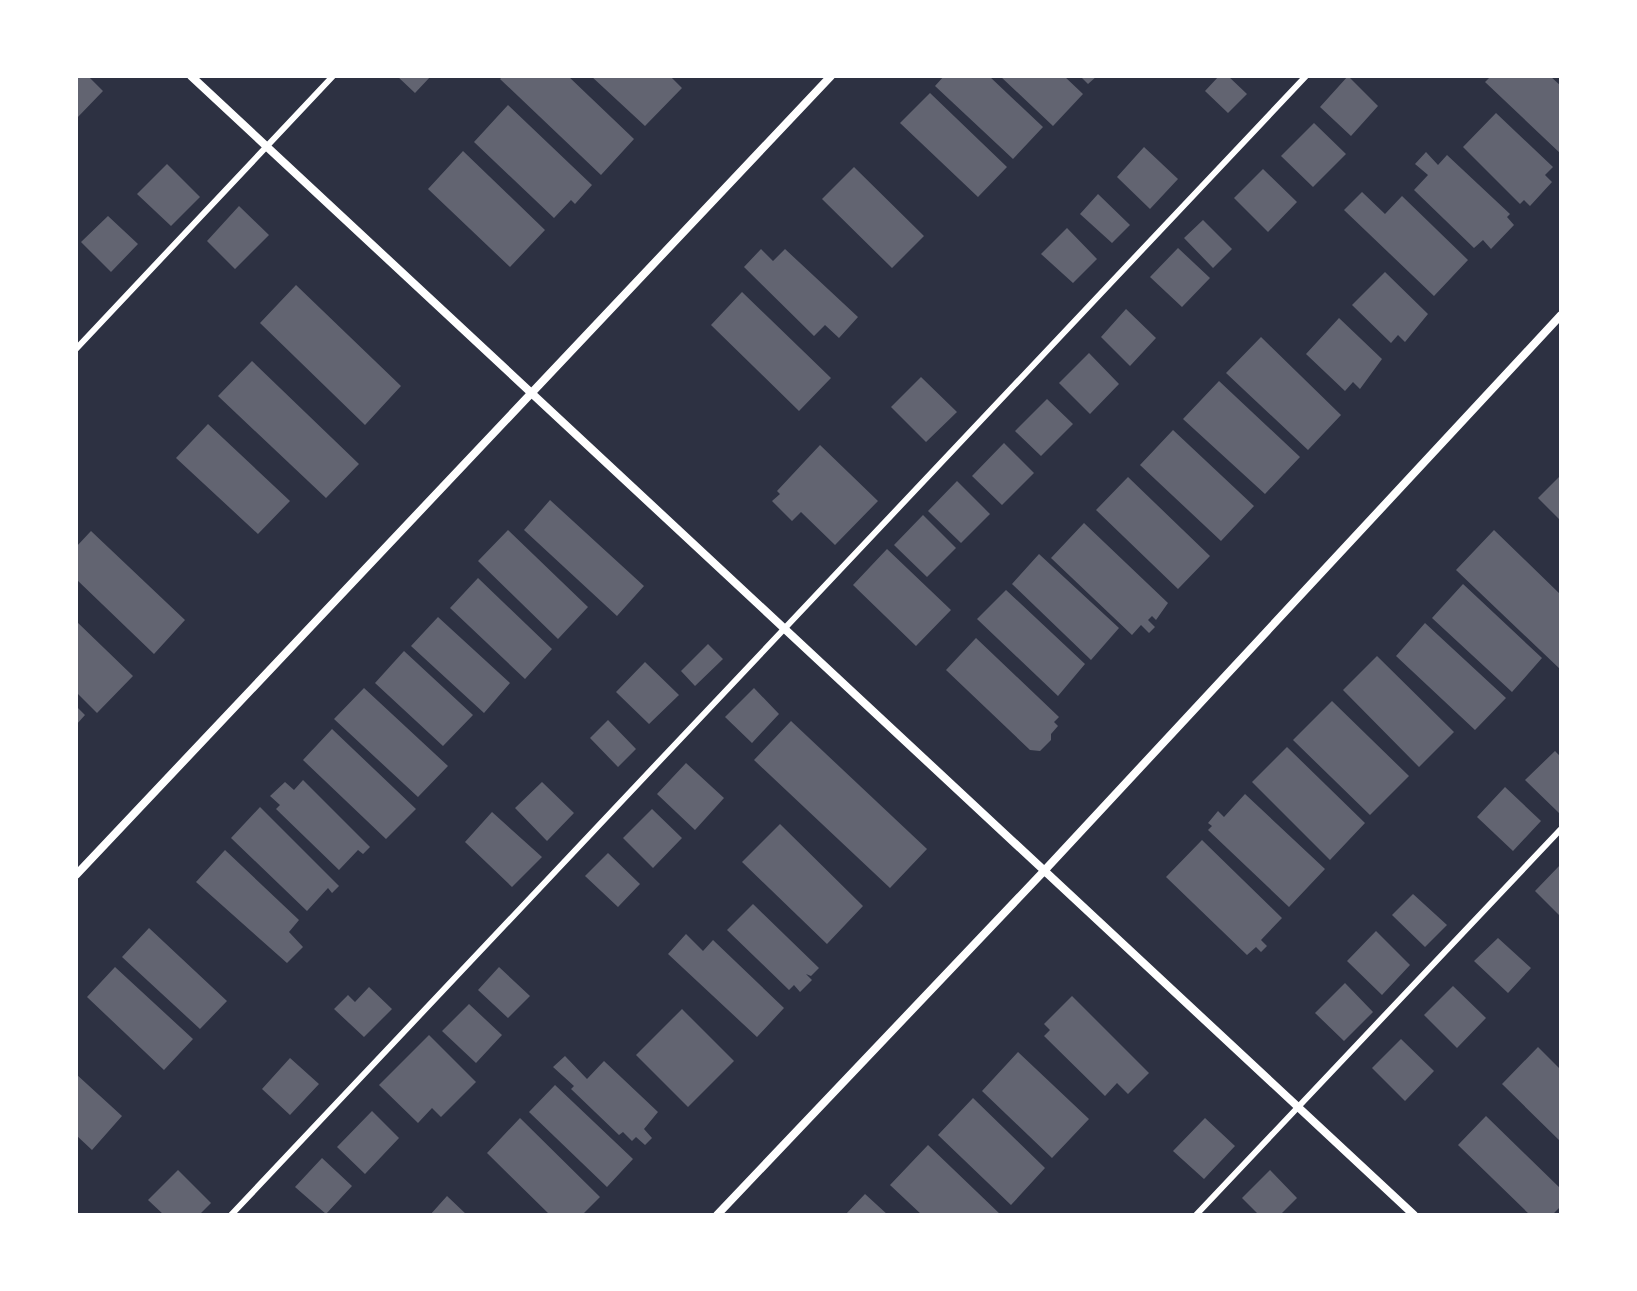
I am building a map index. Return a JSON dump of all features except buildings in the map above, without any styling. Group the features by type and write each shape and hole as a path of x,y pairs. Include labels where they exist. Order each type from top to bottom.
{"street":[{"path":"191,76 1414,1215"},
{"path":"76,875 831,76"},
{"path":"717,1215 1044,871 1561,315"}],"lane":[{"path":"76,349 333,76"},
{"path":"231,1215 1306,76"},
{"path":"1196,1215 1561,829"}]}
